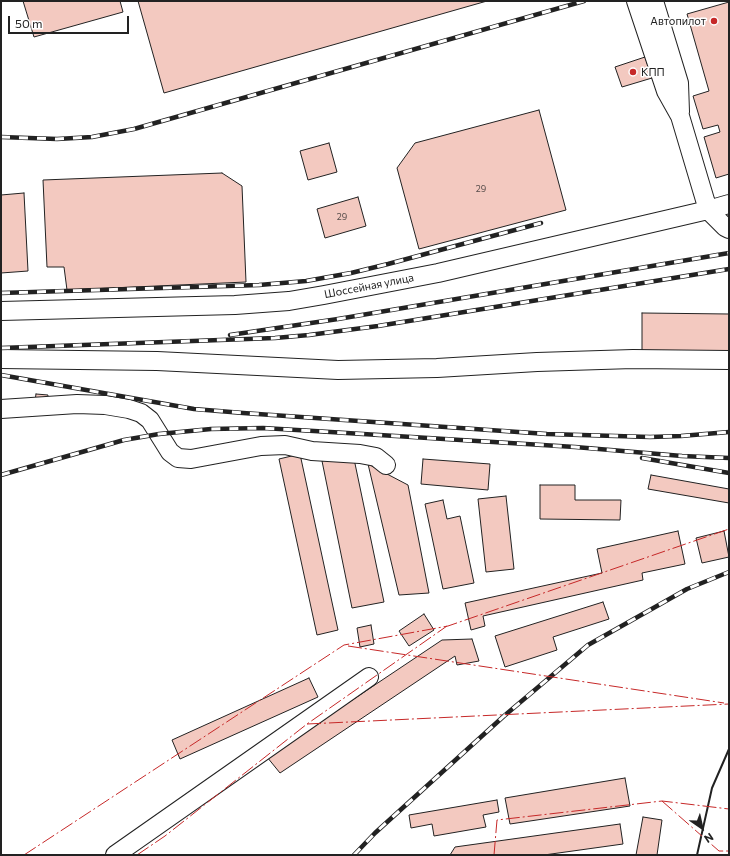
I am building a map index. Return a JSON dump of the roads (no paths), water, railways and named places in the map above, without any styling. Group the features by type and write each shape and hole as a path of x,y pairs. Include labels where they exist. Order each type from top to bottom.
{"street":[{"path":"636,1 666,91 680,116 708,210 725,227 729,229"},
{"path":"654,1 679,83 680,116"},
{"name":"Шоссейная улица","path":"1,311 235,306 289,301 438,272 729,204"},
{"path":"1,359 157,361 338,370 437,368 537,362 633,359 729,360"},
{"path":"1,409 77,404 129,409 141,413 150,420 170,452 178,458 191,458 261,446 285,445 312,451 360,454 376,457 386,465"},
{"path":"115,855 369,677"}],"railway":[{"path":"1,137 57,139 92,137 134,129 584,1"},
{"path":"1,293 259,285 306,281 351,273 388,264 541,223"},
{"path":"230,335 338,319 729,253"},
{"path":"1,348 275,338 309,335 378,326 729,269"},
{"path":"1,375 194,409 243,413 547,434 650,437 729,432"},
{"path":"1,475 124,440 159,434 211,429 263,428 729,458"},
{"path":"642,458 729,473"},
{"path":"354,855 375,833 504,716 588,645 687,589 729,572"}],"place":[{"name":"Автопилот","path":"714,21"},
{"name":"КПП","path":"633,72"}]}
